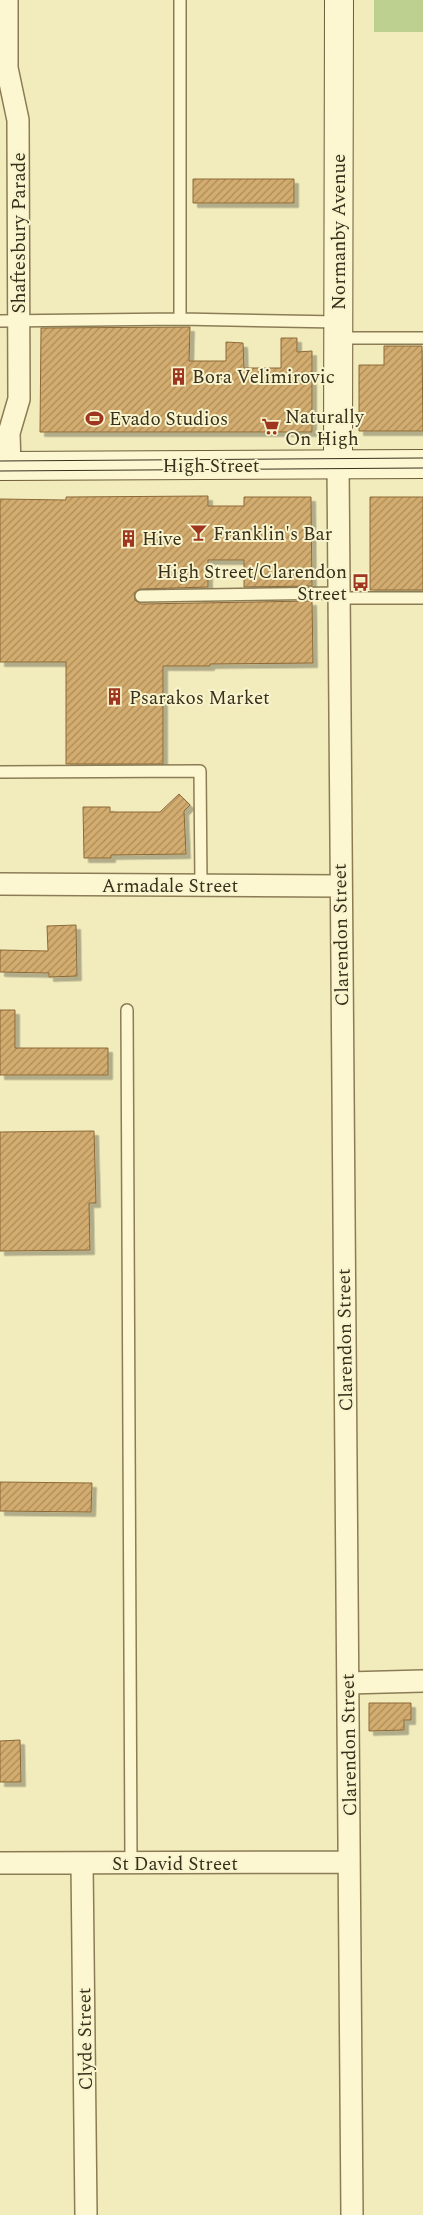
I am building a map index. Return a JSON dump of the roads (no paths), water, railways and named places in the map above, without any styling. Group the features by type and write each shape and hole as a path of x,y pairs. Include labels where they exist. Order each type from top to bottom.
{"main road":[{"name":"Normanby Avenue","path":"338,464 339,0"},
{"name":"High Street","path":"5,466 423,464"}],"street":[{"name":"Shaftesbury Parade","path":"5,466 9,433 19,399 9,321 18,120 7,68 8,0"},
{"name":"Clarendon Street","path":"338,464 352,2215"},
{"name":"Armadale Street","path":"0,884 340,886"},
{"path":"348,1682 423,1681"},
{"name":"Clyde Street","path":"82,1862 86,2215"},
{"name":"St David Street","path":"0,1863 349,1862"}],"lane":[{"path":"180,0 180,319"},
{"path":"9,321 180,319 423,338"},
{"path":"141,596 423,598"},
{"path":"0,772 200,771 202,885"},
{"path":"127,1010 131,1862"}],"tram line":[{"path":"0,461 423,458"},
{"path":"0,471 423,468"}],"place":[{"name":"Bora Velimirovic","path":"178,376"},
{"name":"Evado Studios","path":"95,418"},
{"name":"Naturally On High","path":"271,427"},
{"name":"Franklin's Bar","path":"199,533"},
{"name":"Hive","path":"128,538"},
{"name":"High Street/Clarendon Street","path":"361,582"},
{"name":"Psarakos Market","path":"115,697"}]}
